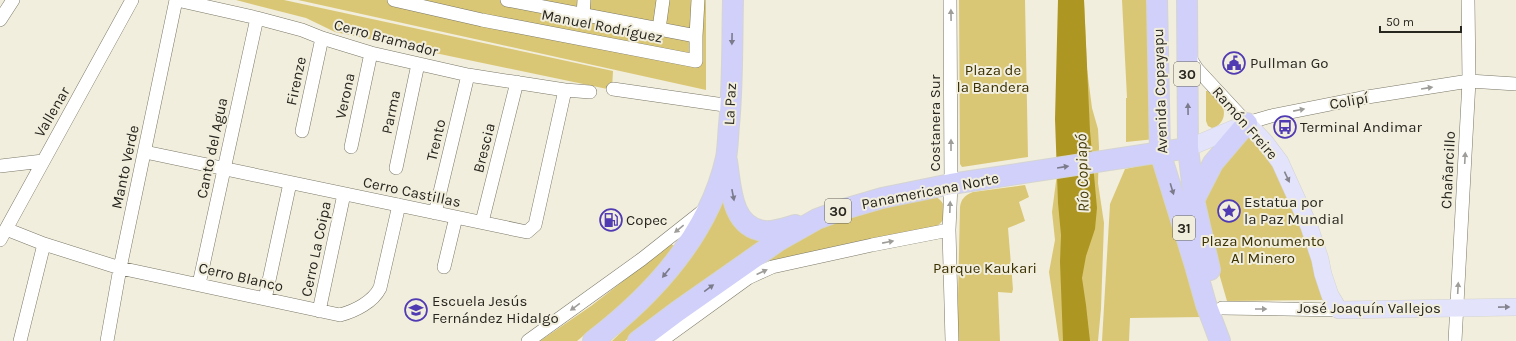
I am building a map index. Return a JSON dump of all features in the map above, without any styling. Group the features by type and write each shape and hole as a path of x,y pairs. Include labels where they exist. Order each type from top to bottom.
{"highway":[{"name":"La Paz","path":"710,205 726,157 731,106 733,0"},
{"name":"Avenida Copayapu","path":"1157,0 1160,152 1206,304 1220,341"},
{"name":"Avenida Copayapu","path":"1188,0 1188,148 1194,200 1204,248 1231,341"},
{"path":"1194,200 1213,163 1247,123"},
{"name":"Panamericana Norte","path":"638,341 754,256 817,220 841,210 882,198 951,184 1188,148"},
{"path":"726,157 734,204 743,221 753,228 765,231 778,230 817,220"},
{"path":"593,341 618,321 658,283 683,250 710,205"},
{"path":"650,341 678,311"}],"main road":[{"name":"Colipí","path":"1188,148 1247,123"},
{"name":"Ramón Freire","path":"1247,123 1265,142 1280,162 1309,226 1330,295 1339,310"},
{"name":"José Joaquín Vallejos","path":"1339,310 1516,307"}],"street":[{"path":"0,20 13,0"},
{"name":"Vallenar","path":"3,234 81,95 132,0"},
{"name":"Cerro Bramador","path":"177,0 257,18 302,30 322,38 371,53 418,64 468,75 565,90 590,92"},
{"name":"Manto Verde","path":"107,341 120,268 177,0"},
{"name":"Manuel Rodríguez","path":"394,0 482,20 696,61 698,0"},
{"path":"507,0 696,36"},
{"path":"584,0 584,15"},
{"path":"659,29 663,0"},
{"name":"Costanera Sur","path":"950,0 950,230 952,341"},
{"name":"Chañarcillo","path":"1455,341 1469,81 1468,0"},
{"name":"Canto del Agua","path":"199,284 257,18"},
{"name":"Firenze","path":"302,131 322,38"},
{"name":"Verona","path":"351,147 371,53"},
{"name":"Ramón Freire","path":"1187,53 1197,69 1247,123"},
{"name":"Parma","path":"396,168 418,64"},
{"name":"Trento","path":"435,213 468,75"},
{"name":"Colipí","path":"1247,123 1264,117 1361,98 1469,81 1516,84"},
{"name":"Brescia","path":"482,222 517,82"},
{"path":"613,89 731,106"},
{"name":"Cerro Castillas","path":"144,152 527,232 535,225 565,90"},
{"path":"0,166 43,161"},
{"path":"265,299 290,182"},
{"name":"Cerro La Coipa","path":"320,311 344,194"},
{"name":"Cerro Blanco","path":"3,234 44,244 120,268 340,315 353,312 377,295 380,288 399,205"},
{"path":"528,341 642,259 710,205"},
{"path":"444,267 456,217"},
{"path":"661,341 748,278 772,267 950,230"},
{"path":"20,341 44,244"},
{"name":"José Joaquín Vallejos","path":"1222,308 1339,310"}],"green space":[{"path":"236,0 284,0 613,71 612,90 335,32 306,18"},
{"path":"298,0 706,0 706,90"},
{"name":"Plaza de la Bandera","path":"959,0 1025,0 1028,157 962,167 960,164"},
{"path":"1058,0 1084,0 1087,69 1092,108 1098,129 1098,183 1104,223 1101,309 1098,341 1059,341 1049,272 1055,240 1052,212 1060,151"},
{"path":"1122,0 1152,0 1155,139 1126,142 1127,98"},
{"path":"1206,91 1208,91 1222,105 1224,113 1223,120 1216,127 1212,128 1208,126 1206,121"},
{"name":"Plaza Monumento Al Minero","path":"1249,136 1269,155 1290,191 1329,298 1321,300 1227,301 1211,246 1201,199 1209,177"},
{"path":"1158,162 1203,317 1130,318 1129,341 1102,341 1110,204 1125,169"},
{"name":"Parque Kaukari","path":"1025,185 1029,197 1019,202 1025,221 1008,228 1013,289 1012,293 998,292 1000,341 957,341 961,202 968,194 973,192"},
{"path":"722,186 726,210 772,236 752,248 625,341 612,341 653,302 681,267"},
{"path":"934,196 942,202 945,210 941,223 937,226 749,270 780,247 843,216"},
{"path":"671,244 676,247 640,289 577,341 540,341 591,306"}],"water":[{"name":"Río Copiapó","path":"1058,0 1084,0 1090,131 1097,208 1095,229 1086,256 1082,278 1090,341 1063,341 1060,262 1061,235 1058,203 1055,119"}],"place":[{"name":"Pullman Go","path":"1234,63"},
{"name":"Terminal Andimar","path":"1285,127"},
{"name":"Estatua por la Paz Mundial","path":"1229,211"},
{"name":"Copec","path":"611,220"},
{"name":"Escuela Jesús Fernández Hidalgo","path":"416,310"}]}
